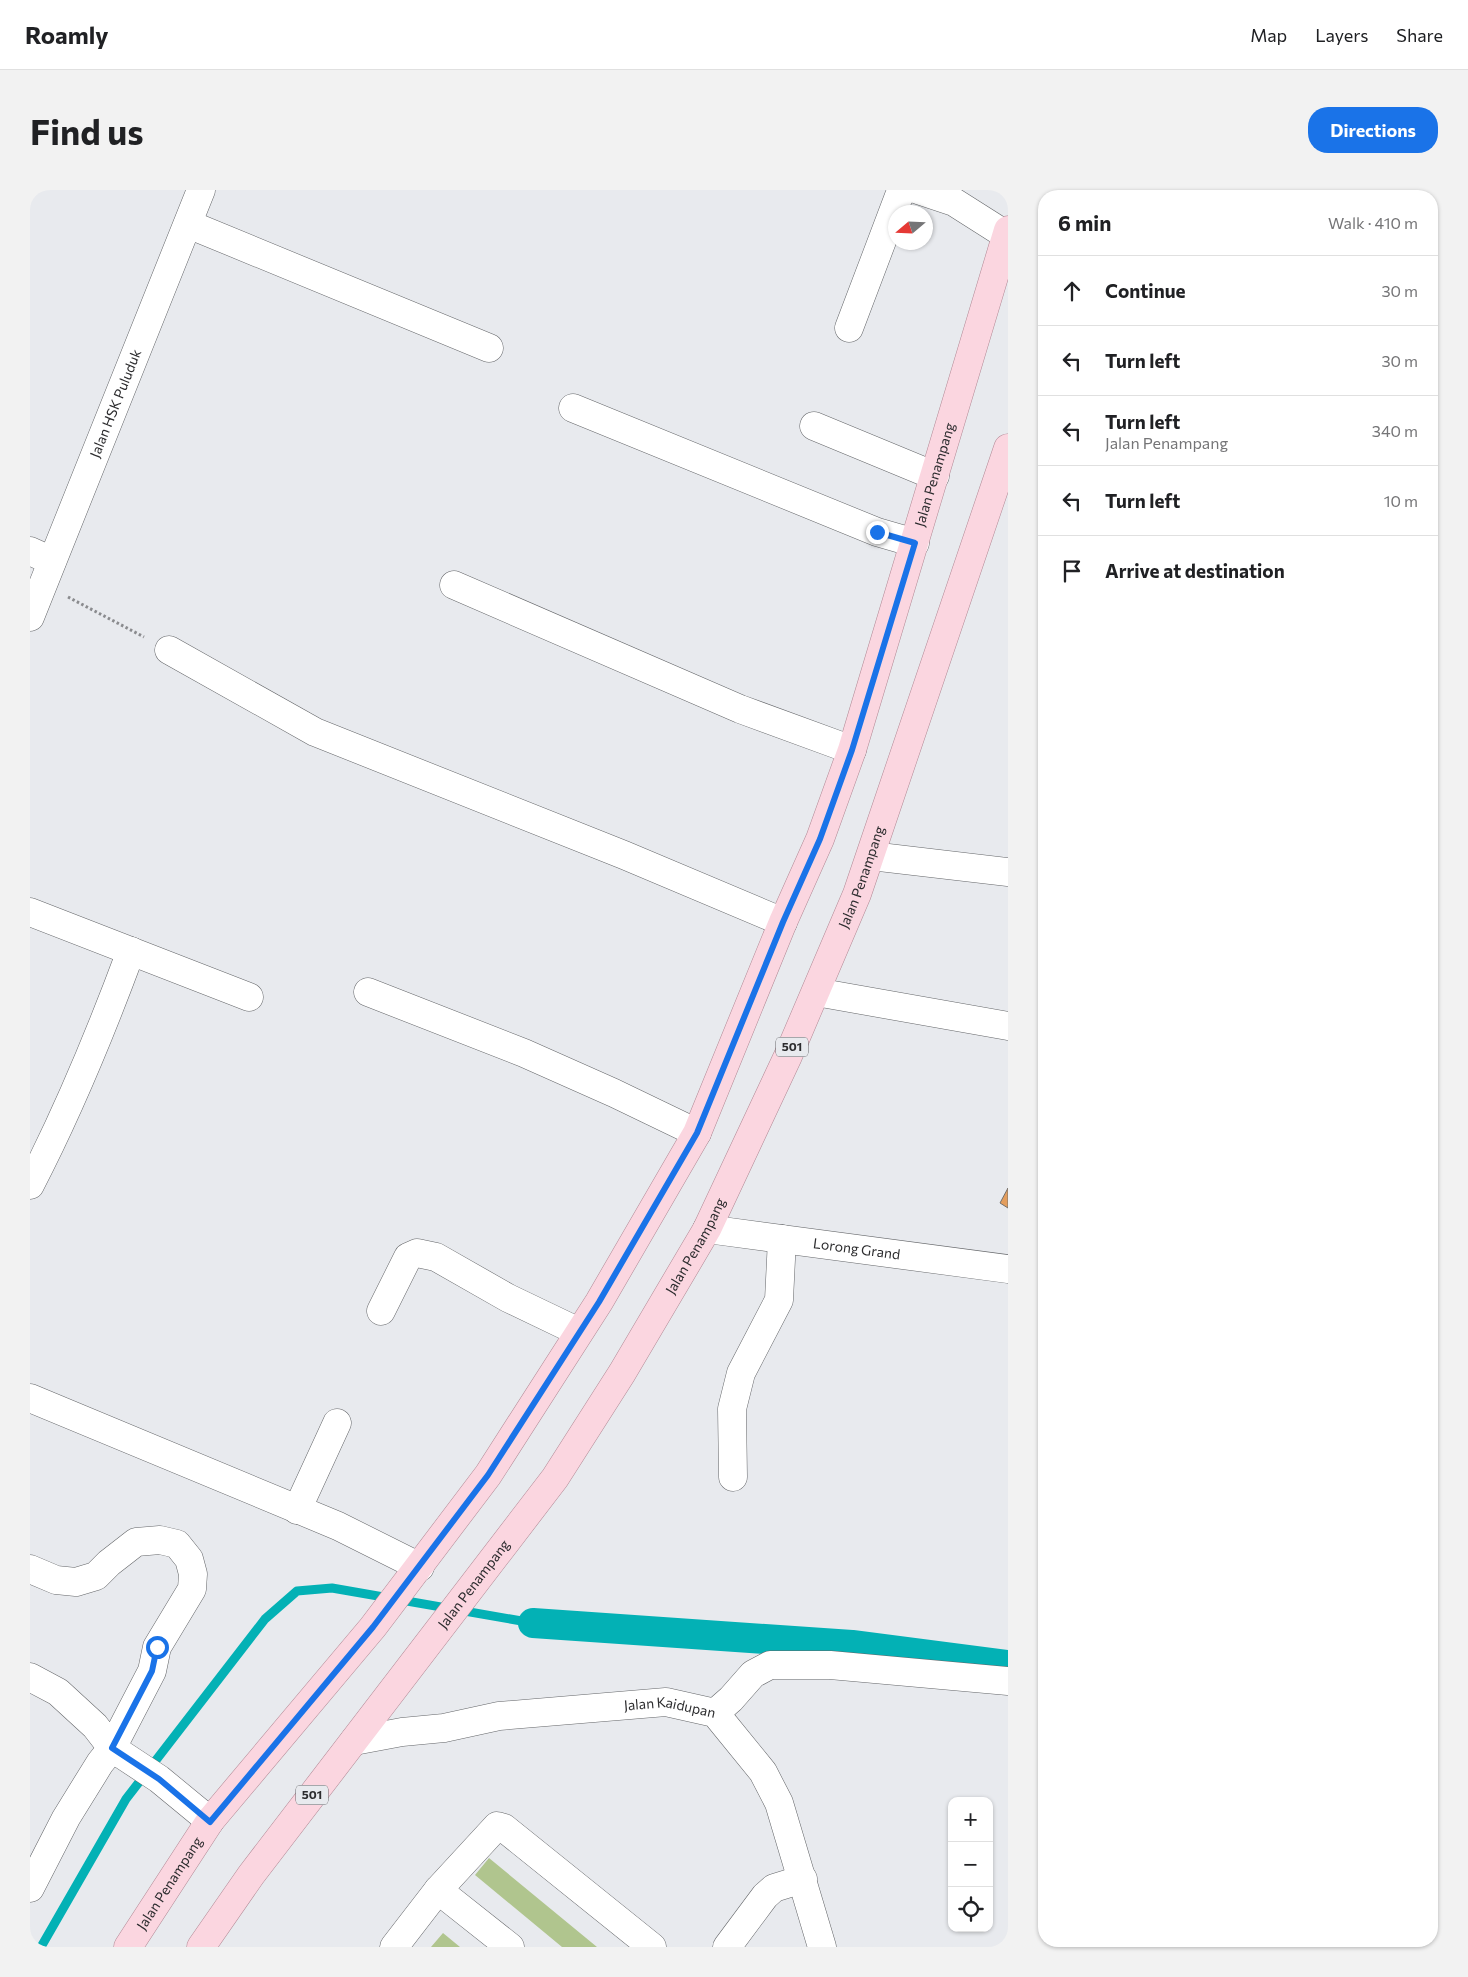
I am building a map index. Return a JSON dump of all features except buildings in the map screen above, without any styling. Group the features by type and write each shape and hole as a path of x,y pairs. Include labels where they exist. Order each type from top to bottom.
{"main road":[{"name":"Jalan Penampang","path":"128,1947 210,1822 373,1627 488,1475 599,1302 697,1133 783,922 820,839 852,750 1007,232"},
{"path":"981,321 1008,270"},
{"name":"Jalan Penampang","path":"201,1947 251,1875 555,1478 622,1373 707,1229 816,992 858,894 1008,448"}],"street":[{"name":"Jalan HSK Puluduk","path":"30,617 42,566 201,190"},
{"path":"849,328 899,196 904,190"},
{"path":"918,190 954,202 1007,232"},
{"path":"188,224 489,348"},
{"path":"573,408 877,532 915,543"},
{"path":"814,426 935,476"},
{"path":"454,585 740,709 852,750"},
{"path":"169,650 314,732 624,855 783,922"},
{"path":"872,856 1008,872"},
{"path":"30,912 249,997"},
{"path":"30,1185 86,1070 131,951"},
{"path":"368,992 524,1054 614,1093 697,1133"},
{"path":"816,992 1008,1026"},
{"name":"Lorong Grand","path":"707,1229 1008,1270"},
{"path":"733,1477 732,1409 741,1373 779,1300 782,1239"},
{"path":"380,1311 408,1257 417,1253 436,1257 508,1298 580,1332"},
{"path":"30,1398 338,1526 413,1575"},
{"path":"297,1510 337,1423"},
{"path":"30,1569 56,1580 76,1582 96,1576 136,1542 160,1540 177,1544 188,1558 193,1574 192,1589 157,1647 152,1671 120,1754 100,1763 66,1818 30,1888"},
{"path":"715,1713 731,1699 753,1674 770,1665 830,1665 1008,1682"},
{"path":"30,1677 58,1692 120,1754 159,1779 210,1822"},
{"path":"390,1695 402,1732"},
{"name":"Jalan Kaidupan","path":"354,1741 402,1732 444,1728 499,1716 666,1702 715,1713 738,1740 767,1780 779,1803 822,1947"},
{"path":"394,1947 438,1890 497,1826 504,1828 652,1947"},
{"path":"727,1947 765,1896 774,1888 803,1879"},
{"path":"438,1890 510,1947"}],"path":[{"path":"42,566 169,650"}],"green space":[{"path":"489,1858 597,1947 562,1947 475,1875"},
{"path":"443,1933 460,1947 431,1947"}],"waterway":[{"path":"41,1947 126,1799 265,1619 297,1591 332,1588 533,1623"},
{"path":"533,1623 852,1645 1008,1665"}],"route":[{"path":"157,1647 152,1671 112,1748 159,1779 210,1822 373,1627 488,1475 599,1302 697,1133 783,922 820,839 852,750 915,543 877,532"}]}
